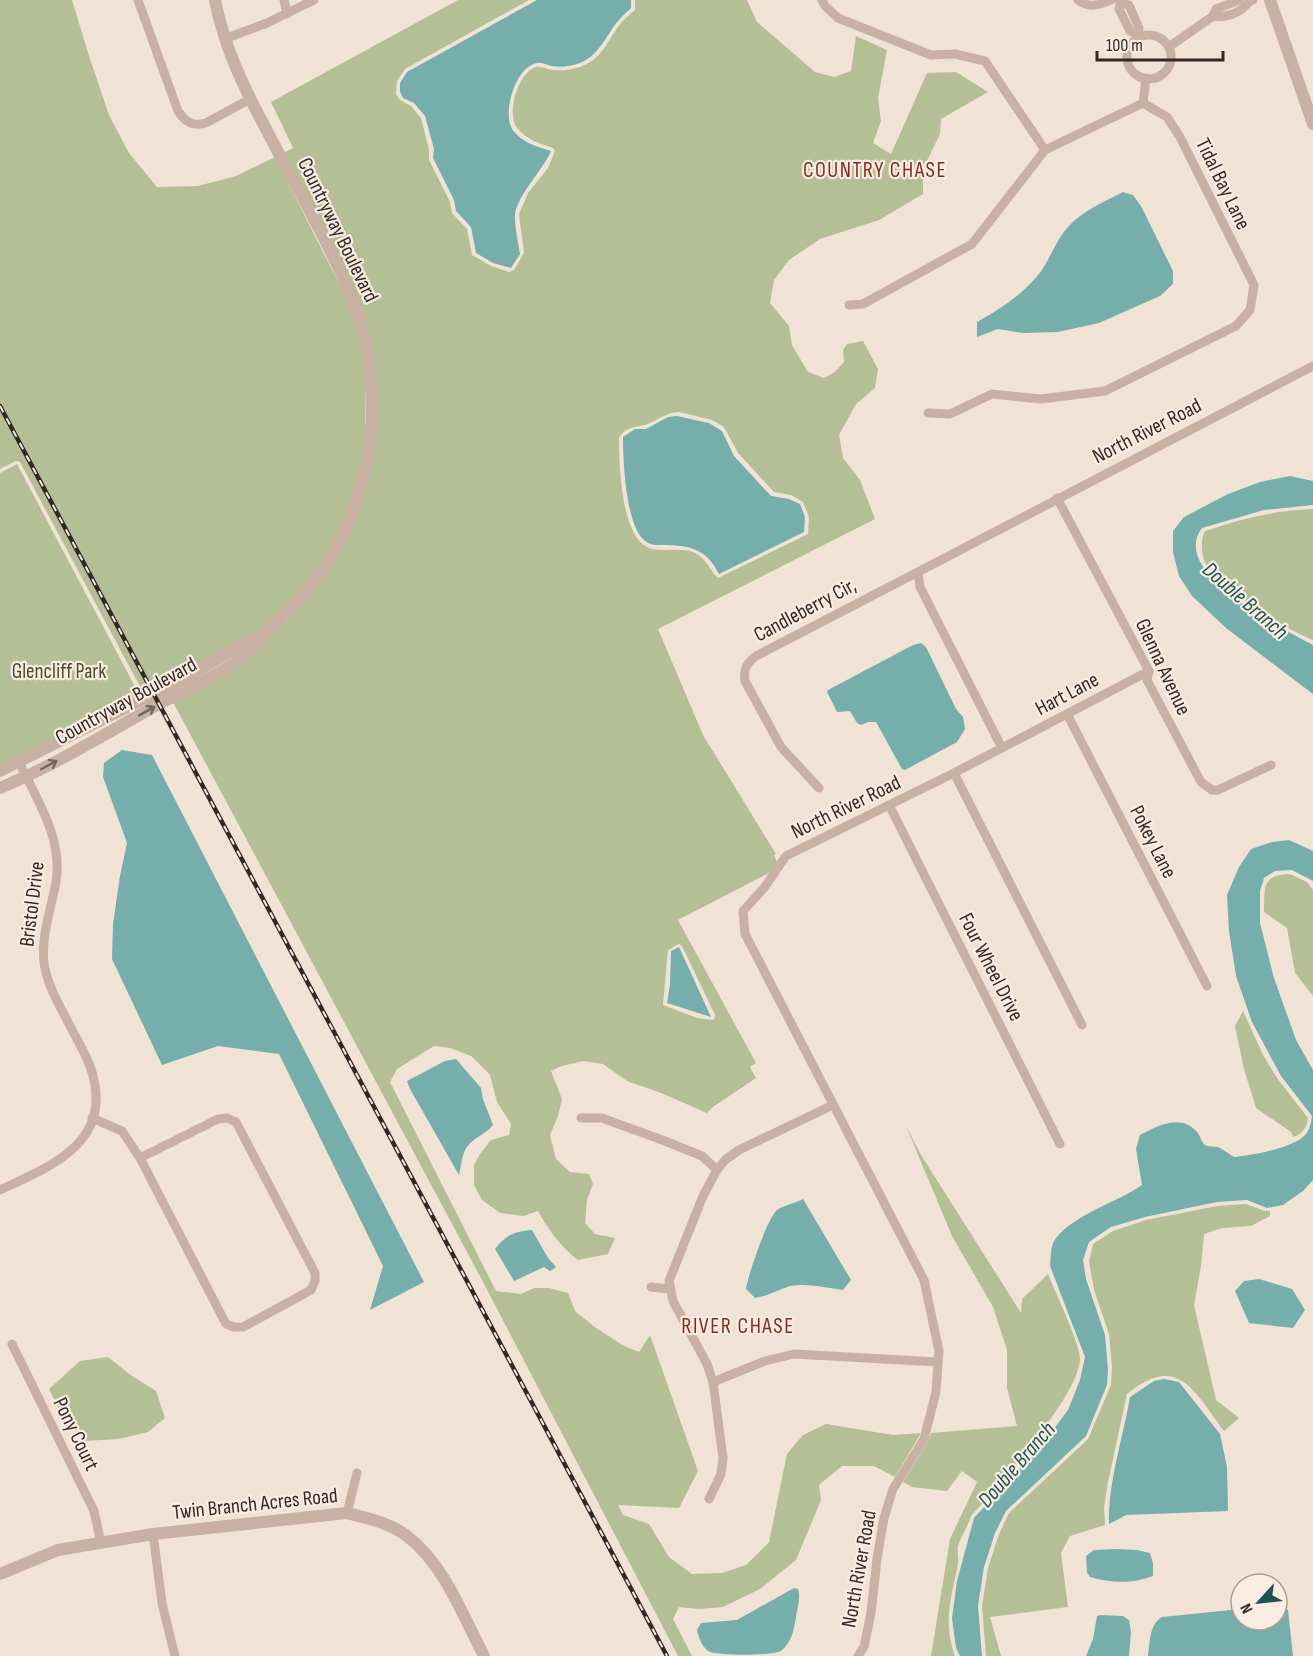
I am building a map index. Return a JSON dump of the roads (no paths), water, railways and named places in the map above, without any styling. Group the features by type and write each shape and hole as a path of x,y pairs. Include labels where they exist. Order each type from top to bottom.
{"street":[{"path":"138,0 178,111 187,122 199,125 250,99"},
{"name":"Countryway Boulevard","path":"0,788 26,777 225,668 255,648 262,636 282,619 308,590 331,558 350,519 366,470 370,447 372,401 365,338 351,295 250,99 224,39 215,0"},
{"path":"284,0 287,14"},
{"path":"224,39 247,32 314,0"},
{"path":"822,0 838,18 931,56 955,54 984,61 1045,150"},
{"path":"1078,0 1085,5 1095,6 1117,1 1130,32 1138,36 1153,35 1165,41 1171,54 1168,68 1157,78 1146,78 1136,74 1128,62 1129,48 1138,36"},
{"path":"1270,0 1313,124"},
{"path":"1169,47 1213,16 1221,18 1242,9 1245,1"},
{"path":"849,305 863,304 972,244 1045,150 1143,103 1146,78"},
{"name":"Tidal Bay Lane","path":"928,412 950,414 992,394 1041,399 1105,391 1236,326 1250,310 1254,285 1180,137 1167,117 1143,103"},
{"name":"North River Road","path":"918,572 1313,366"},
{"name":"Glenna Avenue","path":"1057,498 1149,671 1147,680 1197,776 1206,786 1218,790 1271,765"},
{"path":"918,572 920,587 1002,748"},
{"name":"Candleberry Cir,","path":"819,788 789,757 774,737 745,681 746,667 756,656 918,572"},
{"name":"Countryway Boulevard","path":"0,771 189,676 248,641 262,636"},
{"name":"Hart Lane","path":"1002,748 1149,671"},
{"name":"Pokey Lane","path":"1067,714 1207,986"},
{"name":"North River Road","path":"858,1656 864,1647 871,1613 884,1518 893,1489 924,1439 936,1392 939,1351 924,1280 746,934 743,911 764,888 786,856 1002,748"},
{"name":"Bristol Drive","path":"19,762 46,817 56,848 56,880 44,938 45,966 56,997 93,1073 96,1094 92,1119"},
{"path":"954,773 1082,1025"},
{"name":"Four Wheel Drive","path":"889,806 1060,1144"},
{"path":"709,1499 721,1474 723,1458 713,1382 707,1364 673,1301 669,1281 703,1196 725,1160 739,1149 833,1105"},
{"path":"0,1190 69,1154 85,1135 92,1119 122,1131 140,1158 226,1324 243,1327 311,1290 315,1281 315,1273 236,1122 227,1118 218,1119 140,1158"},
{"path":"581,1118 602,1118 665,1141 702,1156 717,1170"},
{"path":"651,1287 669,1289"},
{"name":"Pony Court","path":"12,1344 94,1510 101,1543"},
{"path":"713,1382 765,1361 794,1354 938,1362"},
{"path":"347,1513 357,1473"},
{"name":"Twin Branch Acres Road","path":"0,1574 58,1550 153,1534 347,1513 375,1519 407,1535 429,1558 443,1579 484,1656"},
{"path":"153,1534 162,1603 175,1656"}],"water":[{"path":"537,0 631,0 631,8 618,21 591,57 578,64 564,67 538,63 530,66 517,80 510,101 509,121 512,129 525,141 551,151 516,209 520,254 511,268 493,263 476,253 471,227 456,211 454,200 433,158 434,149 425,116 414,103 403,98 400,83 407,72"},
{"path":"1123,192 1133,195 1141,206 1173,271 1173,284 1160,296 1099,323 1058,332 1023,333 998,329 977,337 977,322 1004,306 1028,286 1042,270 1061,237 1074,221 1094,207"},
{"path":"677,416 709,423 722,431 734,456 771,496 789,499 800,504 805,517 804,532 719,574 708,558 696,550 688,547 652,544 644,540 633,521 629,507 623,437 635,429 646,429 668,417"},
{"path":"1290,476 1313,481 1313,505 1264,510 1202,528 1196,545 1201,563 1214,581 1256,613 1313,645 1313,694 1226,628 1192,596 1179,576 1173,552 1173,531 1184,517 1228,494 1260,482"},
{"path":"921,643 926,647 956,709 963,717 965,729 957,742 905,770 902,769 876,722 861,725 857,723 850,711 837,712 827,692 913,645"},
{"path":"122,750 152,755 424,1282 370,1310 383,1266 279,1054 218,1046 162,1065 112,959 113,924 127,843 103,777 104,763"},
{"path":"1289,840 1313,851 1313,881 1292,870 1275,871 1264,878 1260,891 1260,923 1274,978 1296,1040 1313,1070 1313,1180 1303,1191 1283,1205 1267,1208 1247,1200 1217,1202 1145,1217 1111,1227 1089,1242 1083,1260 1086,1279 1105,1335 1107,1385 1086,1436 1006,1511 995,1533 984,1567 978,1606 982,1656 960,1656 956,1648 952,1618 957,1581 974,1518 1045,1441 1068,1410 1080,1380 1085,1357 1050,1266 1054,1241 1064,1230 1085,1215 1142,1185 1136,1149 1140,1135 1154,1128 1169,1123 1184,1123 1197,1132 1203,1143 1218,1147 1234,1157 1270,1151 1289,1145 1307,1133 1312,1116 1281,1076 1252,1022 1236,976 1229,931 1227,895 1239,867 1251,849 1272,842"},
{"path":"679,947 711,1017 667,1003 671,951"},
{"path":"456,1059 481,1088 493,1125 467,1147 459,1175 407,1081 445,1061"},
{"path":"803,1199 851,1280 843,1290 800,1285 755,1298 746,1289 747,1282 768,1224 777,1210"},
{"path":"532,1230 548,1258 556,1267 550,1271 544,1267 514,1281 495,1249 511,1235"},
{"path":"1259,1279 1292,1289 1305,1310 1293,1328 1249,1323 1235,1291 1244,1281"},
{"path":"1164,1379 1179,1382 1220,1434 1227,1467 1228,1511 1126,1515 1109,1524 1113,1476 1130,1397 1154,1381"},
{"path":"1117,1549 1150,1553 1153,1576 1122,1582 1090,1577 1087,1572 1086,1556 1094,1550"},
{"path":"794,1588 798,1589 799,1596 794,1626 790,1639 781,1651 756,1655 733,1655 708,1651 702,1644 697,1630 701,1623 737,1620"},
{"path":"1229,1610 1229,1632 1289,1632 1289,1619 1293,1656 1148,1656 1152,1629 1162,1617"},
{"path":"1097,1616 1123,1616 1129,1620 1131,1632 1129,1656 1086,1656 1093,1639"}],"railway":[{"path":"0,406 667,1656"}],"district":[{"name":"COUNTRY CHASE","path":"875,170"},
{"name":"RIVER CHASE","path":"738,1326"}],"water label":[{"name":"Double Branch","path":"1245,601"},
{"name":"Double Branch","path":"1017,1465"}],"park label":[{"name":"Glencliff Park","path":"59,671"}]}
